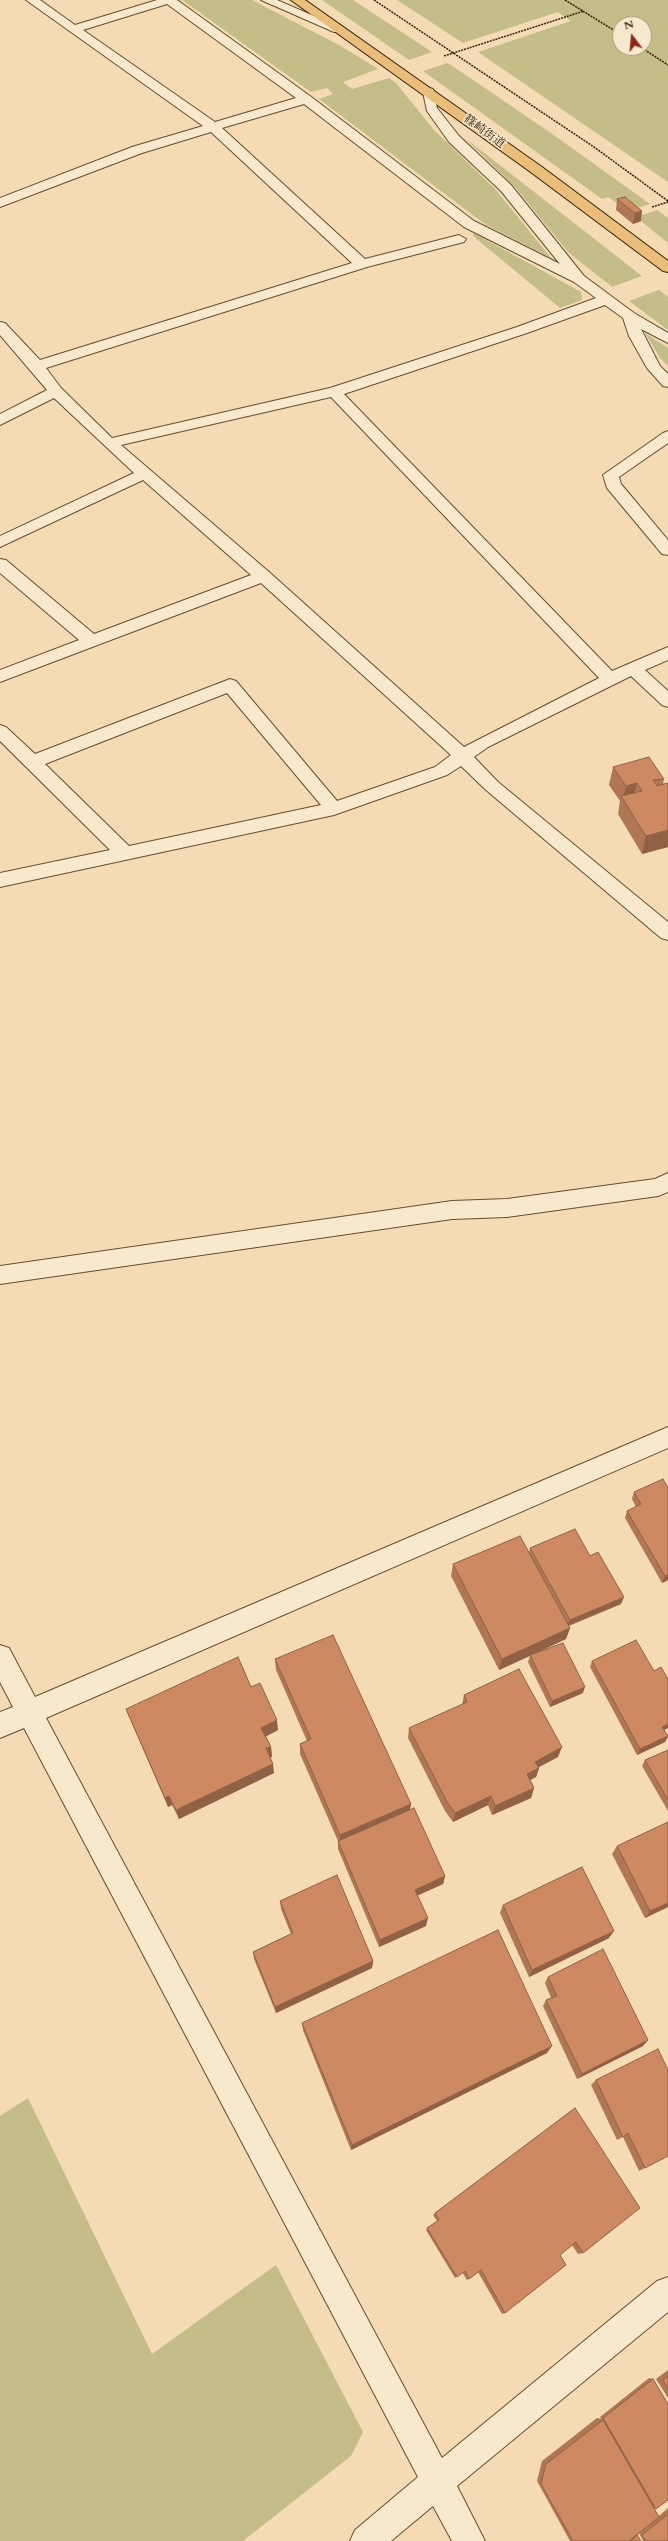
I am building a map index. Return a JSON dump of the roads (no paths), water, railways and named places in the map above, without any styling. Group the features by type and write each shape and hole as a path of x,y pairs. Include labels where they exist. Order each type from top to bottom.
{"main road":[{"name":"篠崎街道","path":"298,0 429,92 668,268"}],"street":[{"path":"32,0 213,127 362,264"},
{"path":"73,29 169,0 306,98 469,224 579,279 629,316 668,339"},
{"path":"267,0 338,29"},
{"path":"429,92 432,108 454,139 506,188 579,279"},
{"path":"0,203 137,150 306,98"},
{"path":"37,366 362,264 459,239"},
{"path":"109,443 334,392 522,330 607,299"},
{"path":"629,316 636,336 654,368 668,382"},
{"path":"0,326 37,366 56,391 109,443 263,576 464,756 492,786 668,933"},
{"path":"0,420 56,391"},
{"path":"334,392 610,679"},
{"path":"668,436 611,475 613,485 668,550"},
{"path":"0,542 144,474"},
{"path":"0,564 90,640"},
{"path":"0,676 90,640 263,576"},
{"path":"0,880 124,852 334,809 441,771 482,743 610,679 668,653"},
{"path":"633,669 668,701"},
{"path":"33,762 230,685 334,809"},
{"path":"0,731 124,852"},
{"path":"0,1275 452,1210 507,1208 658,1187 668,1182"},
{"path":"0,1724 668,1437"},
{"path":"0,1657 469,2541"},
{"path":"366,2541 668,2292"}]}
